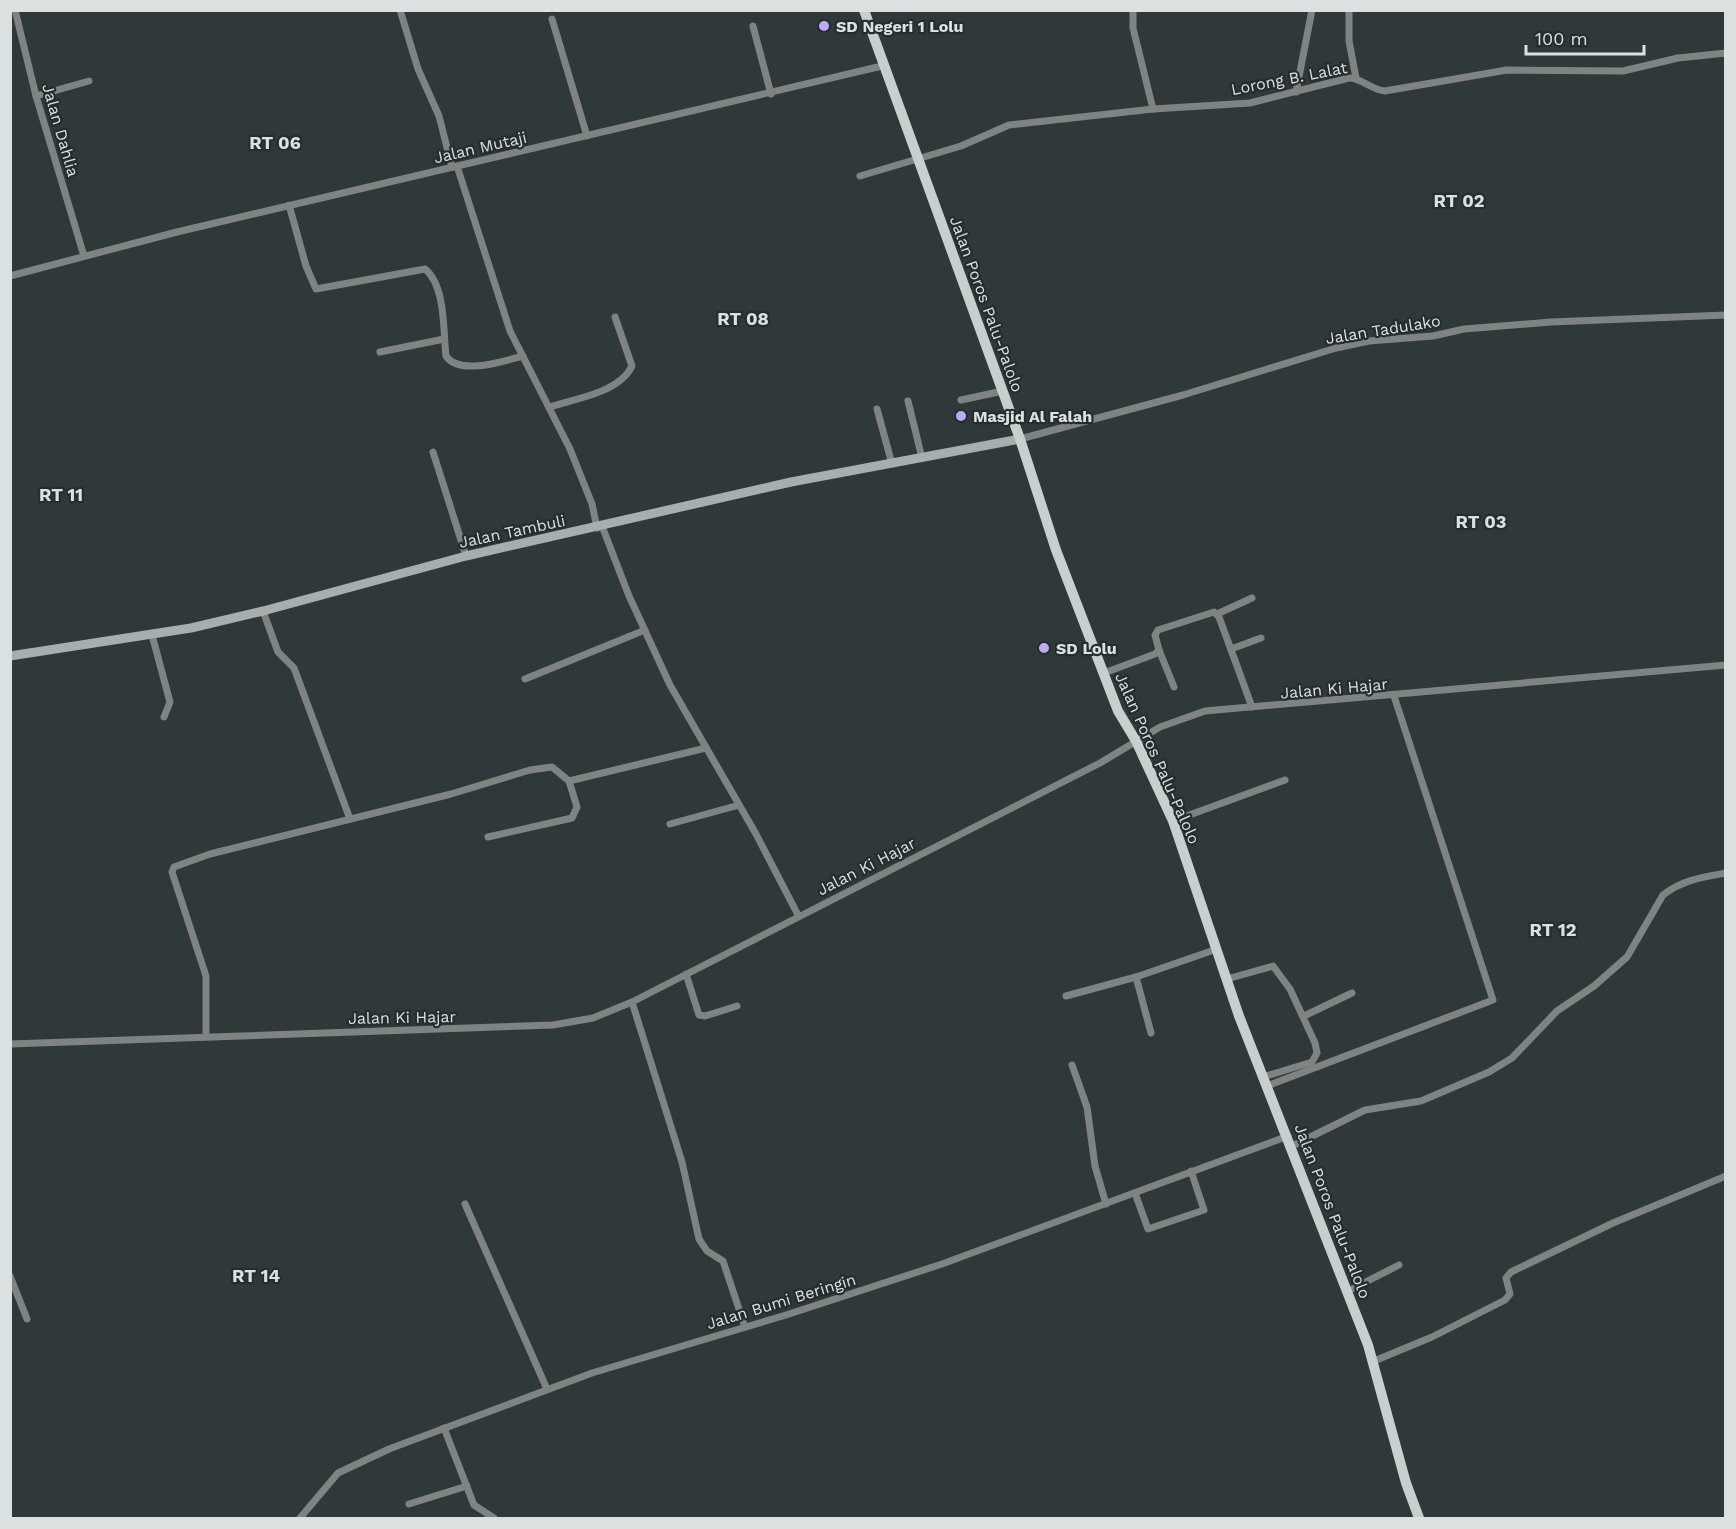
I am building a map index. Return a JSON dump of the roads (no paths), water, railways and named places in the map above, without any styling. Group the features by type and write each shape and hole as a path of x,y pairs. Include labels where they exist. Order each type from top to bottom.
{"main road":[{"name":"Jalan Poros Palu-Palolo","path":"864,10 882,66 1003,391 1056,550 1118,711 1136,741 1173,821 1265,1082 1290,1141 1374,1361 1406,1483 1419,1518"}],"street":[{"name":"Jalan Dahlia","path":"15,10 36,96 84,256"},
{"path":"400,10 418,69 439,116 504,313 581,474 600,527 670,685 739,805 798,915"},
{"path":"1133,10 1133,28 1153,109"},
{"path":"1296,92 1312,10"},
{"path":"1348,10 1349,41 1356,78"},
{"path":"552,19 587,136"},
{"path":"753,26 771,94"},
{"name":"Lorong B. Lalat","path":"860,176 916,157 961,146 1009,125 1153,109 1250,103 1340,79 1356,78 1374,89 1385,91 1507,70 1623,71 1678,58 1725,53"},
{"name":"Jalan Mutaji","path":"10,276 290,205 587,136 678,112 771,94 882,66"},
{"path":"36,96 89,81"},
{"path":"290,205 315,288 424,269 430,273 437,290 446,356 458,364 488,364 523,356"},
{"name":"Jalan Tadulako","path":"1020,439 1183,395 1336,348 1370,341 1433,336 1464,329 1551,322 1725,315"},
{"path":"550,407 605,389 620,382 628,375 632,366 615,317"},
{"path":"380,352 444,339"},
{"path":"961,400 1003,391"},
{"path":"908,401 922,458"},
{"path":"878,409 892,464"},
{"name":"Jalan Tambuli","path":"10,656 152,635 263,611 466,556 791,483 1020,439"},
{"path":"433,452 466,556"},
{"path":"1174,687 1159,650 1157,631 1210,613 1217,614 1252,598"},
{"path":"263,611 278,652 294,668 351,819"},
{"path":"1217,614 1252,707"},
{"path":"525,679 645,630"},
{"path":"152,635 170,702 164,717"},
{"path":"1231,649 1261,638"},
{"path":"1104,673 1153,655 1159,650"},
{"name":"Jalan Ki Hajar","path":"10,1044 553,1025 593,1018 632,1002 798,915 1100,763 1168,724 1205,711 1725,665"},
{"path":"1265,1082 1493,1000 1394,696"},
{"path":"569,781 706,748"},
{"path":"206,1036 206,976 172,869 210,854 546,768 556,768 569,781 577,807 572,818 488,837"},
{"path":"1173,821 1286,780"},
{"path":"670,824 739,805"},
{"name":"Jalan Bumi Beringin","path":"300,1518 345,1468 547,1389 894,1280 1191,1171 1290,1141 1365,1110 1421,1101 1489,1072 1512,1058 1557,1011 1594,986 1627,957 1663,895 1672,888 1695,878 1725,873"},
{"path":"1066,996 1136,977 1217,949"},
{"path":"1227,979 1273,966 1281,974 1304,1016 1317,1049 1314,1060 1265,1082"},
{"path":"686,974 699,1015 705,1016 737,1006"},
{"path":"1136,977 1150,1033"},
{"path":"1304,1016 1352,993"},
{"path":"632,1002 682,1162 699,1239 707,1251 723,1261 745,1327"},
{"path":"1072,1065 1087,1107 1095,1166 1106,1204"},
{"path":"1135,1193 1148,1230 1204,1210 1191,1171"},
{"path":"1374,1361 1432,1337 1505,1300 1510,1294 1506,1278 1511,1272 1613,1223 1725,1176"},
{"path":"465,1204 547,1389"},
{"path":"1348,1291 1399,1265"},
{"path":"10,1276 27,1319"},
{"path":"444,1428 474,1505 494,1518"},
{"path":"409,1504 467,1486"}],"place":[{"name":"SD Negeri 1 Lolu","path":"824,26"},
{"name":"Masjid Al Falah","path":"961,416"},
{"name":"SD Lolu","path":"1044,648"}],"district":[{"name":"RT 06","path":"275,143"},
{"name":"RT 02","path":"1459,201"},
{"name":"RT 08","path":"743,319"},
{"name":"RT 11","path":"61,495"},
{"name":"RT 03","path":"1481,522"},
{"name":"RT 12","path":"1553,930"},
{"name":"RT 14","path":"256,1276"}]}
